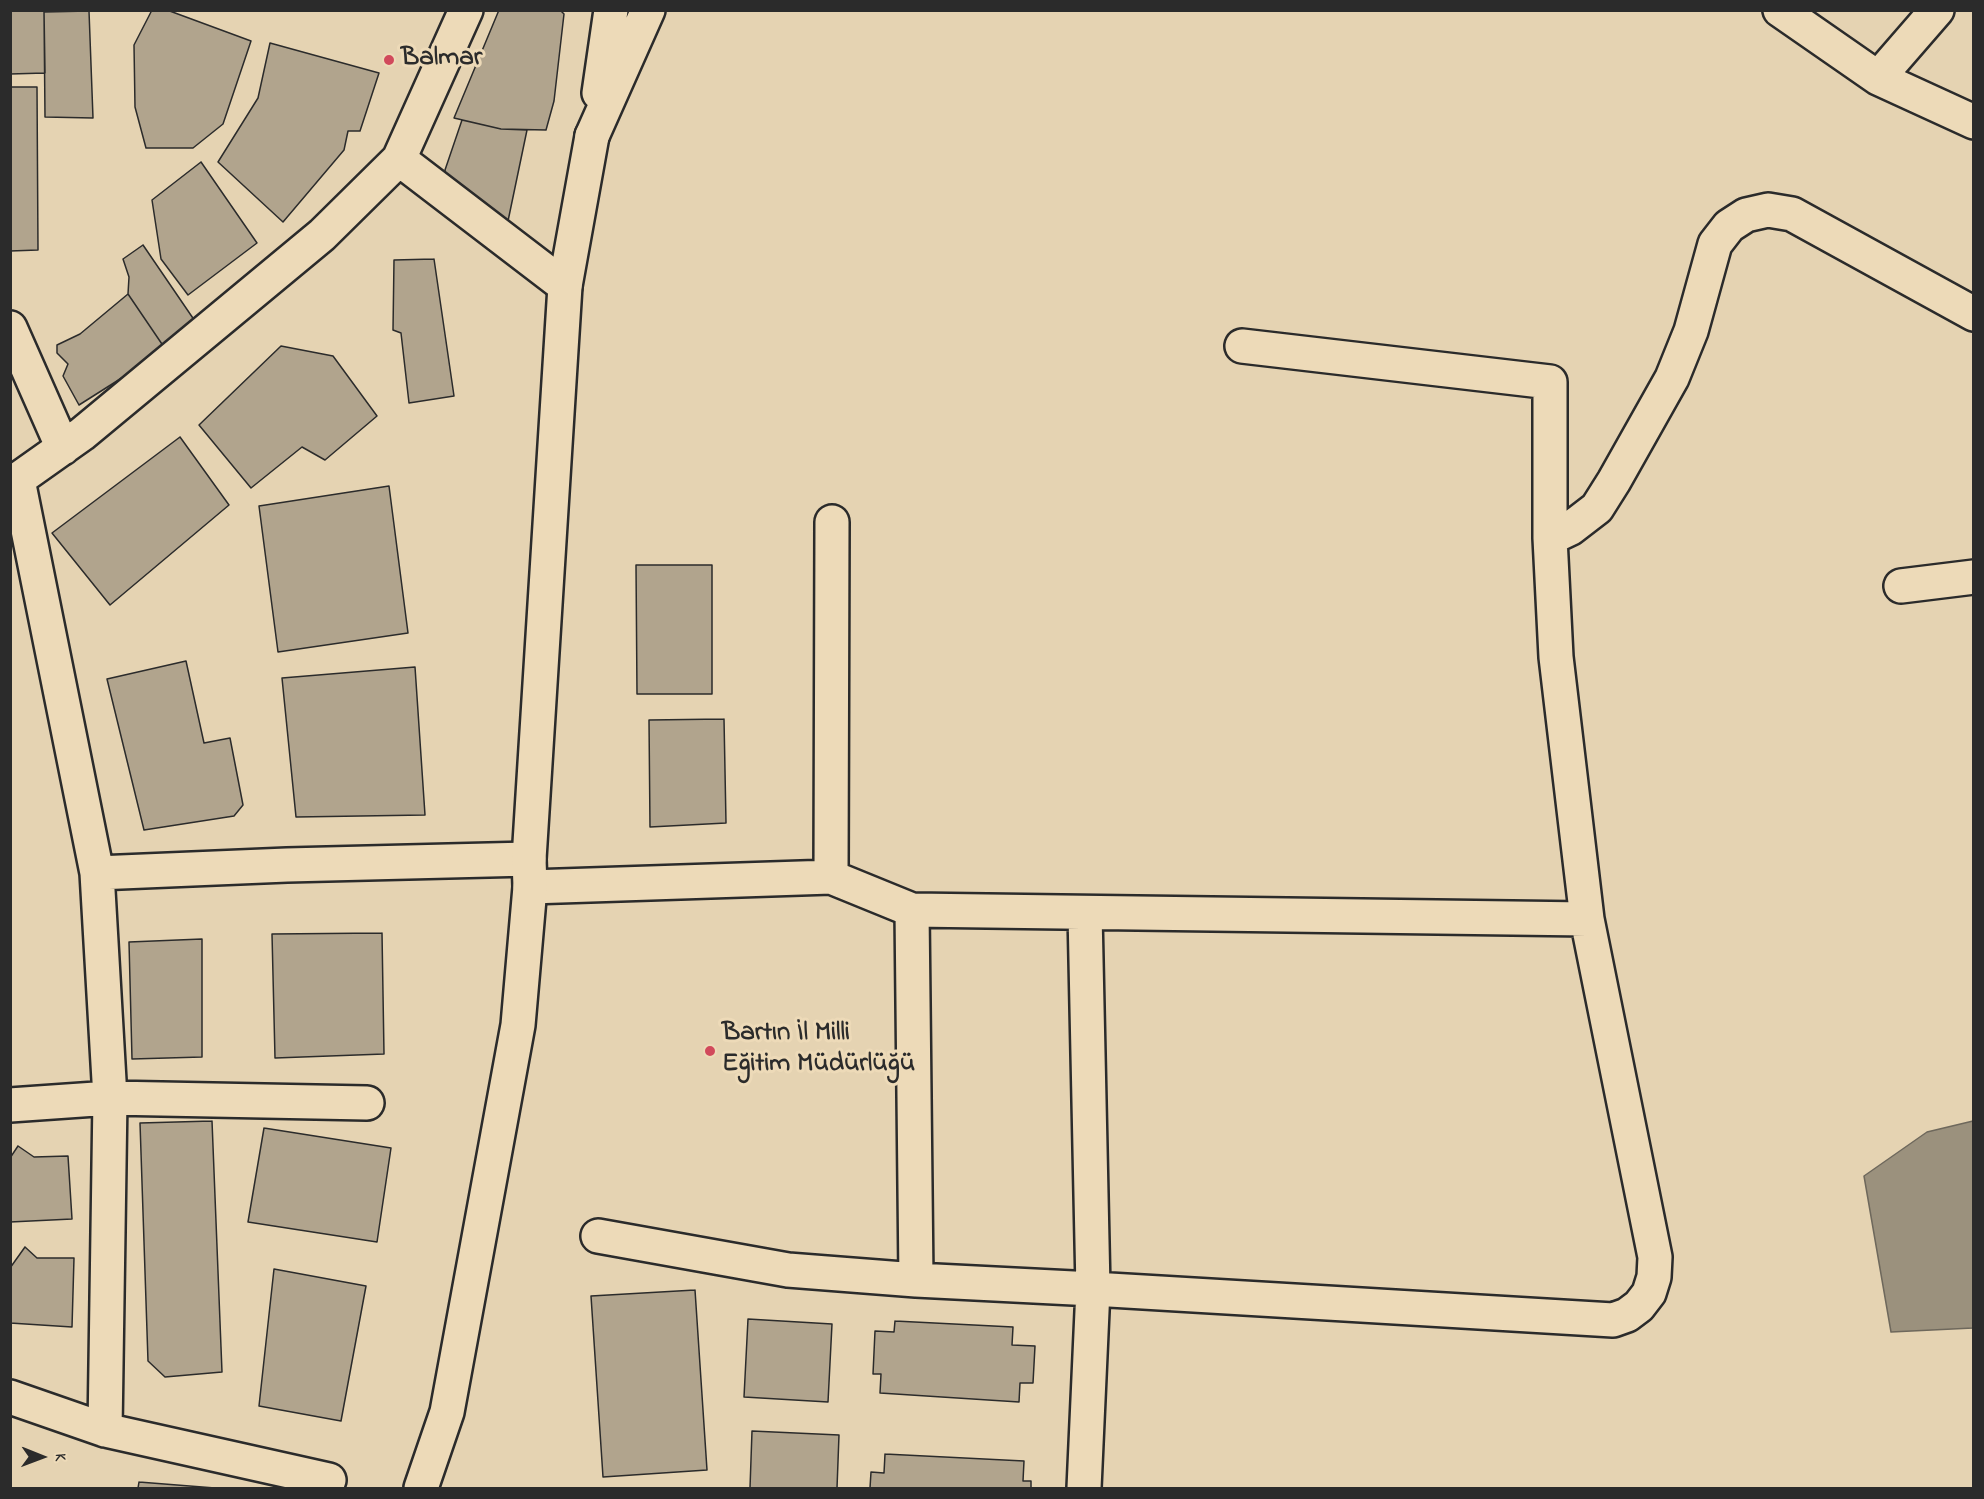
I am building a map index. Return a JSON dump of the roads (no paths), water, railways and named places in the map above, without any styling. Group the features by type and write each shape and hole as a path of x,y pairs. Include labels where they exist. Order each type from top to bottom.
{"main road":[{"path":"105,1430 110,1098 97,873 14,482 100,420 322,234 399,159 466,10"},
{"path":"421,1488 447,1412 518,1025 565,286 592,136 611,10"},
{"path":"592,136 648,10"},
{"path":"1780,10 1878,78 1974,122"},
{"path":"1878,78 1937,10"},
{"path":"399,159 565,286"},
{"path":"1550,538 1571,528 1597,508 1614,481 1672,378 1691,330 1715,244 1729,226 1746,214 1768,210 1792,214 1974,314"},
{"path":"10,328 63,448"},
{"path":"598,1236 788,1270 916,1280 1093,1288 1613,1320 1627,1315 1639,1306 1649,1293 1654,1277 1655,1257 1587,919 1557,668 1550,538 1550,382 1242,346"},
{"path":"831,877 832,522"},
{"path":"1901,586 1974,577"},
{"path":"97,873 287,865 529,873 831,877 912,909 1587,919"},
{"path":"912,909 916,1280"},
{"path":"1084,1488 1093,1288 1085,913"},
{"path":"10,1105 110,1098 367,1103"},
{"path":"10,1397 105,1430 329,1480"}],"place":[{"name":"Balmar","path":"389,60"},
{"name":"Bartın İl Milli Eğitim Müdürlüğü","path":"710,1051"}]}
